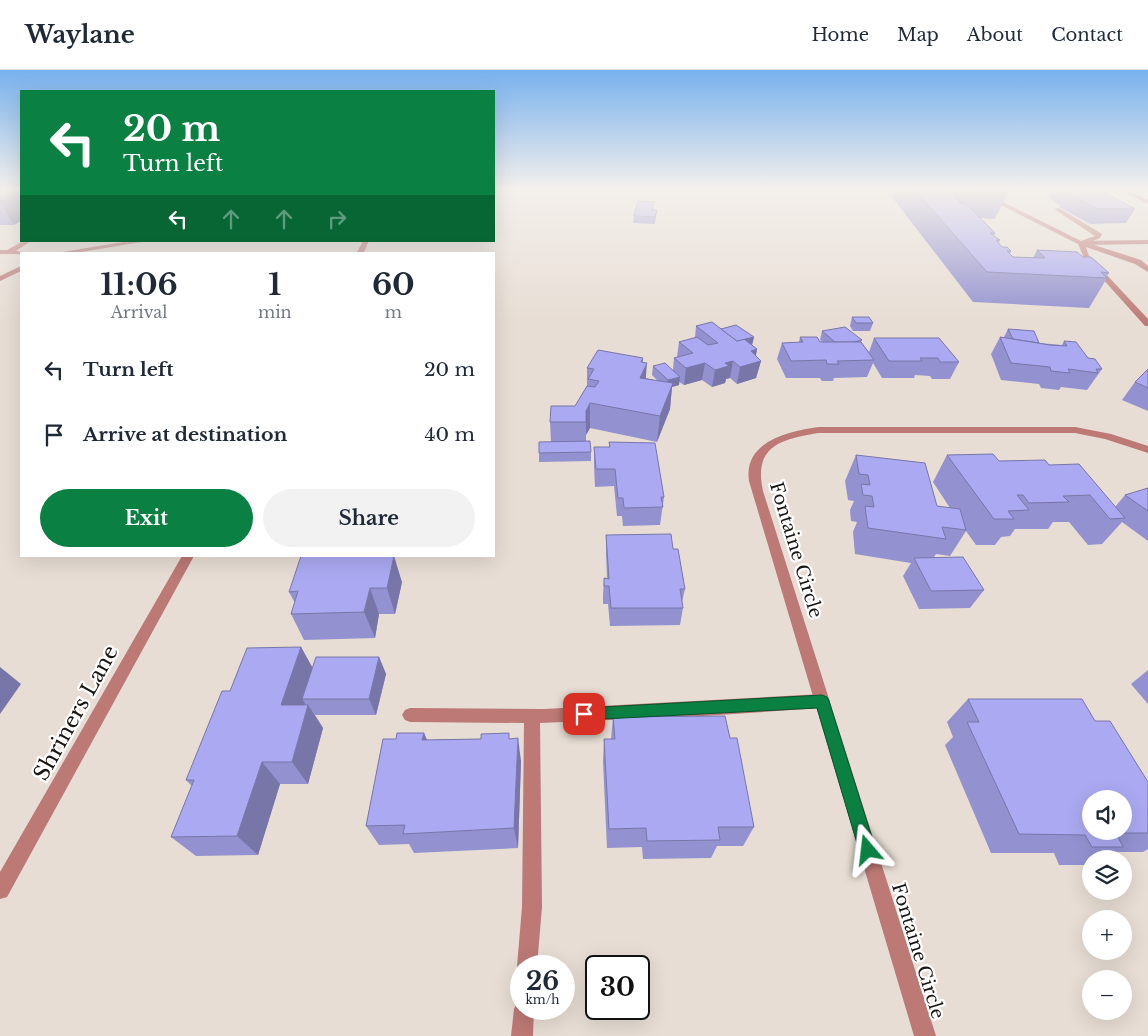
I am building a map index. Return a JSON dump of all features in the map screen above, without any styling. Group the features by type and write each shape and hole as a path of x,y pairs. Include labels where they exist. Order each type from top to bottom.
{"street":[{"path":"1061,233 1081,243 1138,262 1148,270"},
{"path":"1081,243 1098,237 1097,233"},
{"path":"9,252 26,242"},
{"path":"115,246 121,242"},
{"path":"68,252 139,242"},
{"path":"1081,243 1148,242"},
{"path":"1081,243 1086,257 1148,324"},
{"path":"0,252 20,253"},
{"path":"0,279 20,269"},
{"name":"Fontaine Circle","path":"925,1036 757,491 754,471 758,456 780,440 819,430 1048,429 1090,432 1148,450"},
{"name":"Shriners Lane","path":"0,890 187,557"},
{"path":"410,715 532,715 703,709 822,701"},
{"path":"529,955 532,907 532,715"},
{"path":"522,1036 523,1020"}],"building":[{"path":"953,233 990,233 1000,240 996,240 1002,247 1007,247 1011,251 1007,251 1013,257 1045,258 1037,250 1077,252 1083,257 1091,257 1109,273 1101,272 1107,278 987,272"},
{"path":"852,317 869,317 873,323 856,323"},
{"path":"712,322 737,341 744,339 757,349 751,351 761,361 740,367 733,361 725,363 729,366 715,370 705,363 686,368 674,358 693,353 679,342 697,337 708,345 718,343 696,326"},
{"path":"736,325 754,337 737,341 721,329"},
{"path":"845,327 862,340 835,342 822,331"},
{"path":"1008,329 1034,331 1039,343 1013,339"},
{"path":"800,337 817,337 820,342 861,342 874,360 837,361 839,364 827,364 826,360 791,361 782,343 803,342"},
{"path":"1000,337 1050,345 1067,346 1064,341 1076,342 1088,358 1095,359 1102,369 1096,369 1098,373 1068,369 1070,373 1051,371 1050,367 1011,363"},
{"path":"874,338 939,338 959,362 940,362 938,358 920,358 922,361 889,361"},
{"path":"598,350 643,358 641,362 647,363 640,378 673,383 660,416 590,403 586,411 586,422 550,422 551,406 575,406 587,386 595,387 599,381 588,379 594,369 587,368"},
{"path":"665,363 680,377 668,380 653,366"},
{"path":"1148,369 1148,388 1135,382"},
{"path":"590,441 591,452 539,453 539,442"},
{"path":"609,442 655,443 664,497 661,497 663,507 624,508 623,498 618,498 615,469 596,469 594,447 610,447"},
{"path":"993,454 999,461 1045,460 1049,465 1079,464 1125,518 1110,519 1090,495 1063,496 1069,502 1029,503 1023,495 1017,495 1029,510 1008,511 1014,519 994,519 947,455"},
{"path":"856,455 925,463 937,506 960,509 966,530 942,527 946,539 868,528 865,506 874,507 872,496 863,495 861,484 870,485 868,475 859,474"},
{"path":"1148,488 1148,511 1125,495"},
{"path":"671,534 673,549 678,549 685,589 680,589 683,608 611,608 609,586 604,586 604,578 609,579 606,535"},
{"path":"301,557 394,557 387,588 370,588 364,612 291,614 298,591 289,592"},
{"path":"963,557 984,590 931,591 914,558"},
{"path":"301,647 281,705 308,705 292,762 262,762 237,836 171,837 194,780 186,780 222,691 230,691 247,648"},
{"path":"316,657 379,657 369,699 302,699"},
{"path":"968,699 1082,699 1095,721 1110,721 1148,782 1148,833 1132,833 1132,790 1082,790 1082,835 1019,834 967,722 979,722"},
{"path":"725,716 730,738 737,738 754,827 718,827 720,840 647,841 646,828 609,829 604,739 615,739 613,717"},
{"path":"397,733 424,733 422,740 481,739 481,734 509,733 509,739 518,738 514,828 403,834 405,825 366,826 383,739 396,739"},
{"path":"1088,840 1120,840 1123,847 1092,847"}],"route":[{"path":"584,714 822,701 868,850"}]}
